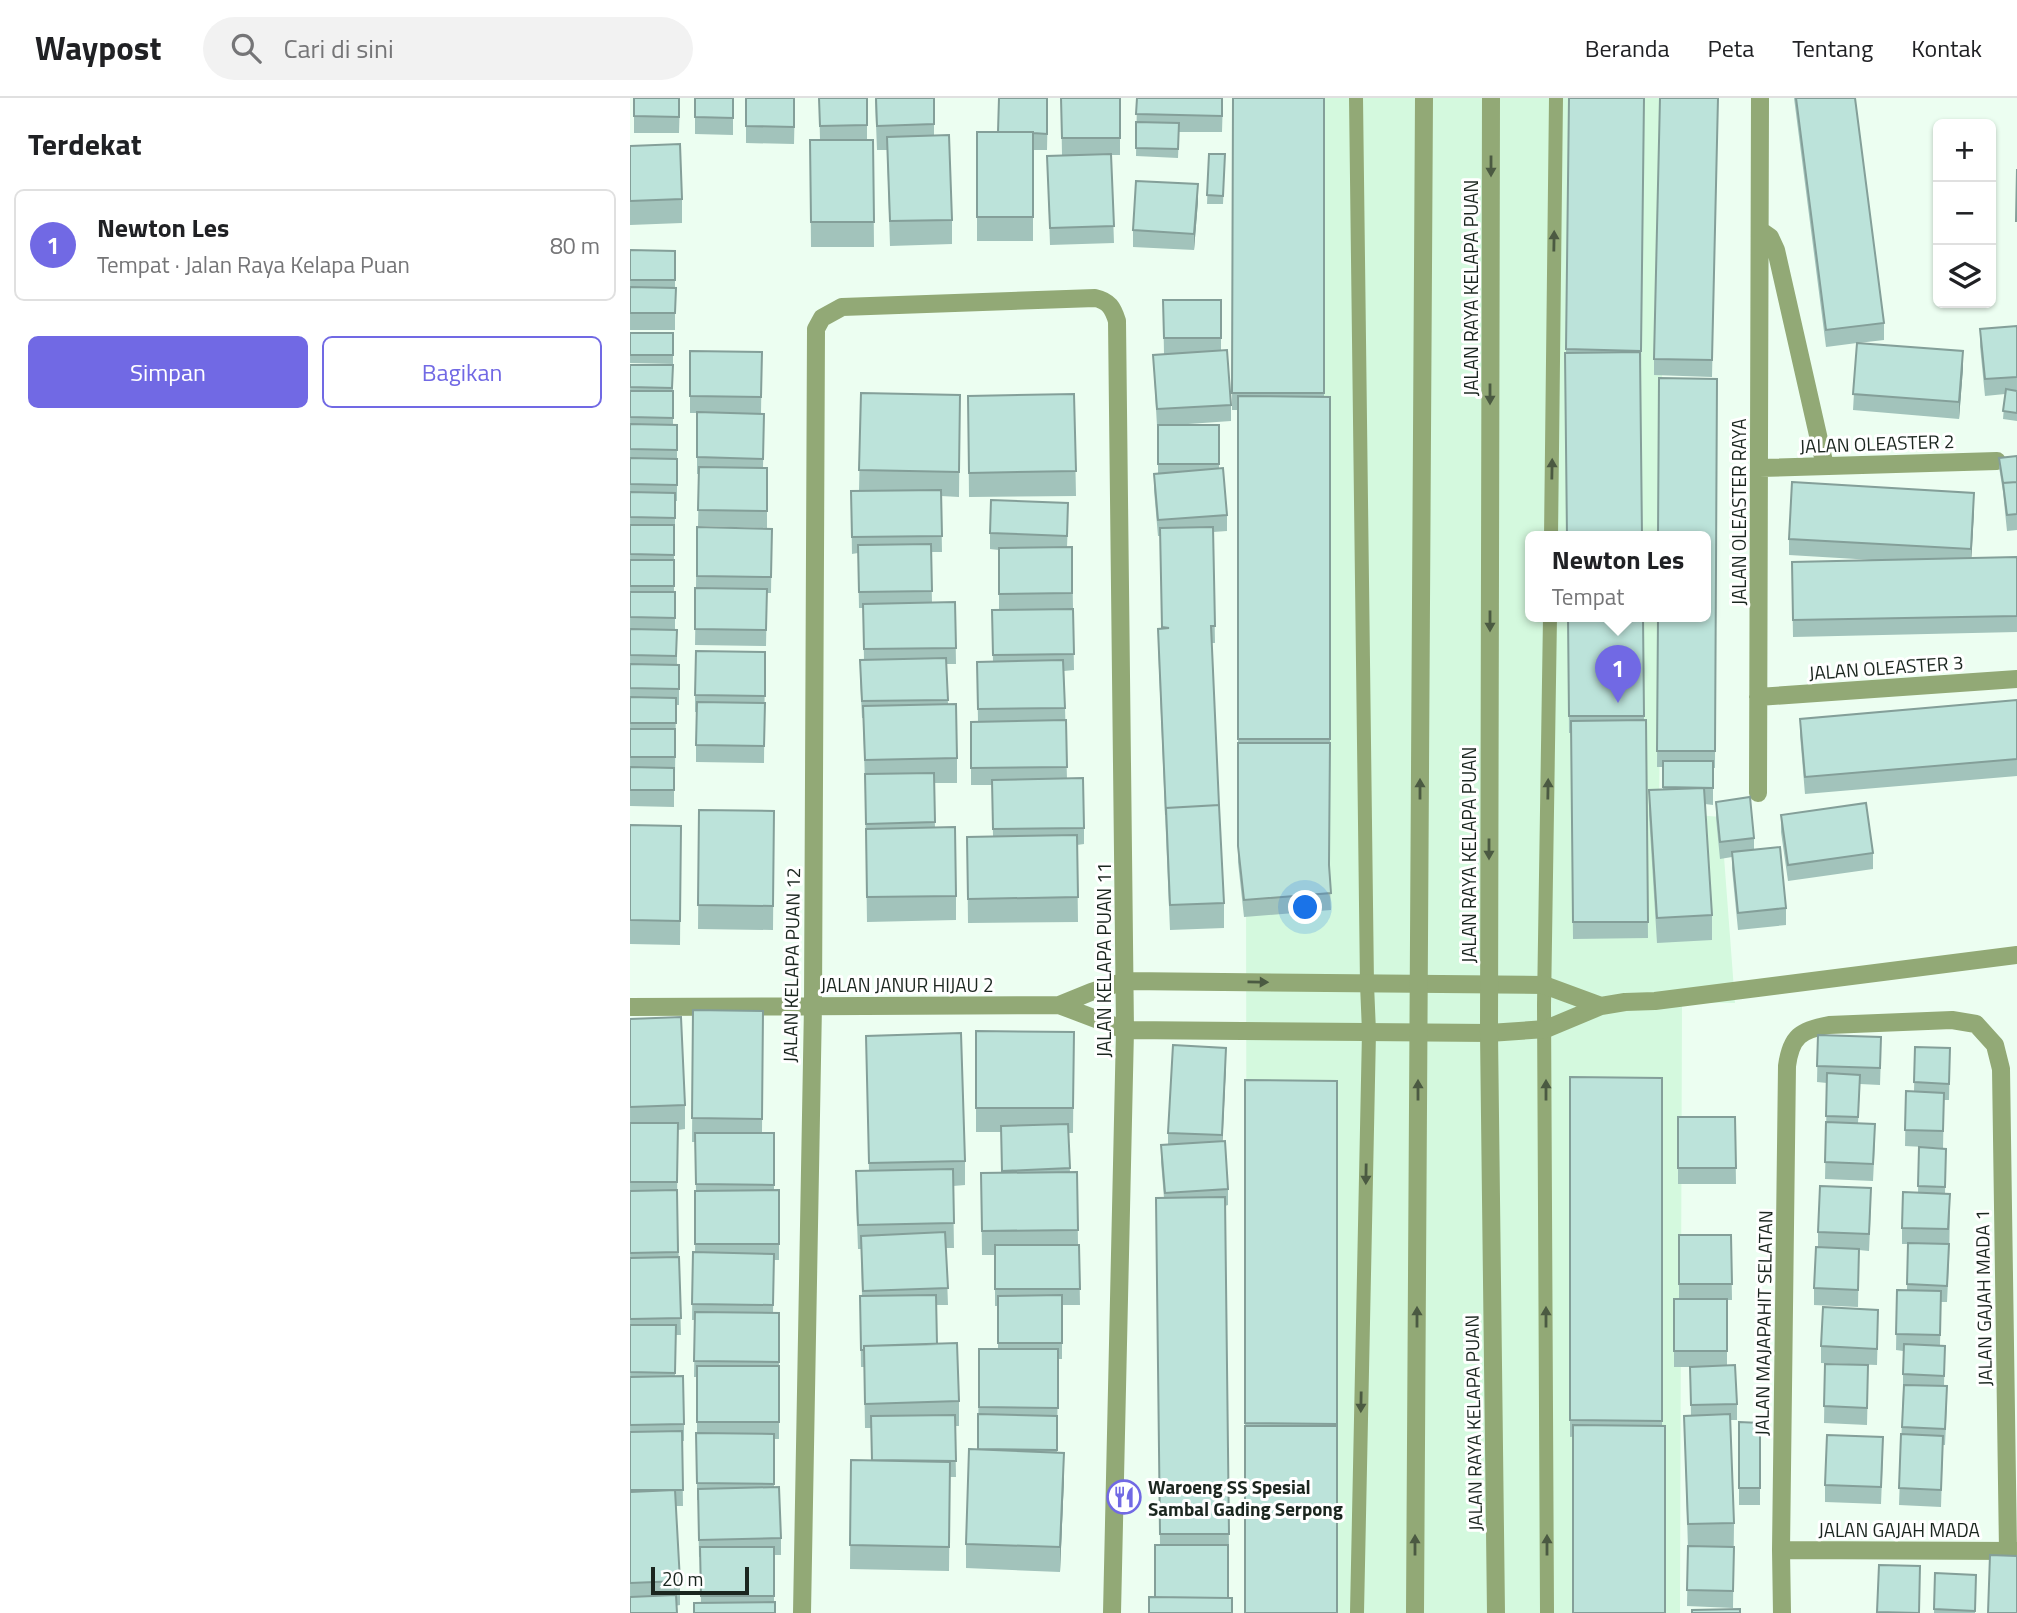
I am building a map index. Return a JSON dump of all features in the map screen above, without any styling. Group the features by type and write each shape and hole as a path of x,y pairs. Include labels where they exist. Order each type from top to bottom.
{"street":[{"path":"1415,1613 1424,98"},
{"name":"JALAN RAYA KELAPA PUAN","path":"1491,98 1489,1033 1496,1613"},
{"name":"JALAN OLEASTER RAYA","path":"1758,793 1760,98"},
{"path":"1760,230 1770,237 1776,250 1825,466"},
{"name":"JALAN KELAPA PUAN 12","path":"802,1613 813,1005 816,329 822,318 842,307 856,306 1095,298 1104,300 1113,308"},
{"name":"JALAN KELAPA PUAN 11","path":"1112,1613 1125,1030 1117,321 1113,308"},
{"name":"JALAN OLEASTER 2","path":"1759,468 1997,461"},
{"name":"JALAN OLEASTER 3","path":"1758,697 2017,679"},
{"path":"1546,1030 1601,1006 2017,955"},
{"name":"JALAN JANUR HIJAU 2","path":"1059,1005 1125,981 1545,985 1601,1006"},
{"name":"JALAN JANUR HIJAU 2","path":"630,1007 1059,1005 1125,1030 1489,1033 1546,1030"},
{"name":"JALAN GAJAH MADA 1","path":"1797,1037 1813,1028 1829,1025 1952,1020 1976,1024 1995,1045 2001,1069 2012,1551"},
{"name":"JALAN MAJAPAHIT SELATAN","path":"1782,1613 1780,1550 1787,1066 1790,1049 1797,1037"},
{"name":"JALAN GAJAH MADA","path":"1780,1550 2012,1551"}],"lane":[{"path":"1356,98 1369,1032 1357,1613"},
{"path":"1551,531 1556,98"},
{"path":"1547,1613 1545,985 1550,622"}],"shaded area":[{"path":"1245,98 1664,98 1661,531 1525,531 1525,622 1661,622 1659,812 1721,817 1735,1003 1682,1002 1680,1613 1247,1613"}],"building":[{"path":"634,98 679,98 679,117 634,116"},
{"path":"695,98 733,98 733,118 695,117"},
{"path":"746,98 794,98 794,127 746,126"},
{"path":"819,98 867,98 867,125 820,126"},
{"path":"876,98 934,98 934,124 877,126"},
{"path":"999,98 1047,98 1047,134 998,132"},
{"path":"1061,98 1120,98 1120,138 1062,138"},
{"path":"1137,98 1222,98 1222,116 1136,114"},
{"path":"1233,98 1324,98 1324,393 1232,393"},
{"path":"1569,98 1644,98 1641,351 1566,349"},
{"path":"1660,98 1718,98 1712,360 1654,359"},
{"path":"1796,98 1855,98 1884,323 1826,330"},
{"path":"1136,122 1179,123 1178,149 1136,148"},
{"path":"977,132 1033,132 1033,217 977,217"},
{"path":"949,135 952,220 890,221 887,137"},
{"path":"810,140 873,140 874,222 811,222"},
{"path":"680,144 682,199 630,201 630,146"},
{"path":"1111,154 1114,226 1050,228 1047,156"},
{"path":"1209,154 1225,154 1223,196 1207,195"},
{"path":"1136,181 1198,184 1194,234 1133,230"},
{"path":"630,250 675,251 675,280 630,280"},
{"path":"630,287 676,288 675,313 630,313"},
{"path":"1163,300 1221,300 1221,338 1164,338"},
{"path":"2017,326 2017,377 1985,379 1980,329"},
{"path":"630,333 673,333 673,355 630,355"},
{"path":"1857,343 1963,351 1959,402 1853,394"},
{"path":"1227,350 1231,405 1157,409 1153,355"},
{"path":"690,351 762,352 761,397 690,396"},
{"path":"1640,352 1642,531 1567,531 1565,353"},
{"path":"630,365 673,365 672,388 630,387"},
{"path":"1659,378 1717,379 1715,751 1657,751 1658,622 1711,622 1711,531 1658,531"},
{"path":"2006,389 2017,391 2017,413 2003,411"},
{"path":"630,391 673,391 673,418 630,417"},
{"path":"861,393 960,395 959,472 859,470"},
{"path":"1074,394 1076,471 969,473 968,396"},
{"path":"1238,396 1330,397 1330,739 1238,739"},
{"path":"697,412 764,414 763,459 697,457"},
{"path":"630,424 677,425 677,450 630,449"},
{"path":"1158,425 1219,425 1219,464 1158,464"},
{"path":"2017,456 2017,482 2003,483 1999,458"},
{"path":"630,458 677,459 677,485 630,484"},
{"path":"699,467 767,468 767,511 698,510"},
{"path":"1223,468 1227,515 1158,520 1154,474"},
{"path":"1792,482 1974,493 1971,549 1789,539"},
{"path":"2017,482 2017,514 2007,515 2003,483"},
{"path":"941,490 942,536 852,537 851,491"},
{"path":"630,492 675,493 675,518 630,517"},
{"path":"991,500 1068,503 1067,536 990,533"},
{"path":"630,525 674,525 674,555 630,554"},
{"path":"697,527 772,529 771,577 697,576"},
{"path":"1213,527 1215,626 1211,626 1219,805 1166,808 1166,815 1158,629 1169,628 1162,627 1160,528"},
{"path":"931,544 932,591 859,592 858,545"},
{"path":"1072,547 1072,593 999,594 999,548"},
{"path":"2017,557 2017,616 1793,620 1792,562"},
{"path":"630,560 674,560 674,586 630,586"},
{"path":"695,588 767,589 766,630 695,629"},
{"path":"630,592 675,592 675,618 630,617"},
{"path":"955,602 956,648 864,649 863,604"},
{"path":"1073,609 1074,654 993,655 992,610"},
{"path":"1568,622 1643,622 1644,716 1569,716"},
{"path":"630,629 677,630 676,656 630,655"},
{"path":"696,651 765,652 765,696 695,695"},
{"path":"946,658 948,700 862,701 860,660"},
{"path":"1063,660 1065,708 978,709 977,662"},
{"path":"630,664 679,665 679,689 630,688"},
{"path":"630,697 676,698 676,723 630,723"},
{"path":"2017,700 2017,759 1805,777 1800,719"},
{"path":"697,702 765,703 764,746 696,745"},
{"path":"956,704 957,758 865,760 863,706"},
{"path":"1066,720 1067,767 971,768 971,722"},
{"path":"1646,720 1648,922 1573,922 1571,721"},
{"path":"630,729 675,729 675,757 630,757"},
{"path":"1238,743 1330,743 1331,893 1244,900 1238,846"},
{"path":"1663,761 1713,761 1713,788 1663,787"},
{"path":"630,767 674,768 674,790 630,790"},
{"path":"934,773 935,822 866,824 865,774"},
{"path":"1083,778 1084,828 993,829 992,780"},
{"path":"1704,788 1712,915 1657,918 1649,790"},
{"path":"1750,797 1754,838 1720,842 1716,802"},
{"path":"1866,803 1873,853 1788,865 1781,815"},
{"path":"1219,805 1224,903 1170,905 1166,808"},
{"path":"699,810 774,811 773,906 698,905"},
{"path":"630,825 681,826 680,921 630,920"},
{"path":"955,827 956,896 867,897 866,829"},
{"path":"1077,835 1078,897 968,899 967,837"},
{"path":"1780,847 1786,908 1738,913 1732,852"},
{"path":"693,1010 763,1011 762,1119 692,1118"},
{"path":"681,1017 685,1105 630,1107 630,1019"},
{"path":"976,1031 1074,1032 1073,1108 976,1108"},
{"path":"961,1033 965,1161 869,1163 866,1036"},
{"path":"1818,1035 1881,1037 1880,1068 1817,1066"},
{"path":"1173,1045 1226,1048 1222,1135 1168,1133"},
{"path":"1915,1047 1950,1048 1949,1084 1914,1082"},
{"path":"1827,1073 1860,1075 1858,1117 1826,1116"},
{"path":"1570,1077 1662,1078 1662,1421 1570,1420"},
{"path":"1245,1080 1337,1081 1337,1424 1245,1423"},
{"path":"1906,1091 1944,1093 1943,1131 1905,1130"},
{"path":"1678,1117 1735,1117 1736,1168 1678,1168"},
{"path":"1826,1122 1875,1124 1873,1164 1825,1162"},
{"path":"630,1123 678,1123 677,1182 630,1182"},
{"path":"1068,1124 1070,1168 1002,1171 1001,1126"},
{"path":"695,1133 774,1133 774,1185 696,1184"},
{"path":"1225,1141 1228,1189 1165,1193 1161,1145"},
{"path":"1919,1147 1946,1149 1945,1187 1918,1186"},
{"path":"953,1169 954,1223 858,1225 856,1171"},
{"path":"1077,1172 1078,1230 982,1231 981,1173"},
{"path":"1820,1186 1871,1188 1869,1234 1818,1232"},
{"path":"677,1190 678,1252 630,1253 630,1191"},
{"path":"779,1190 779,1244 695,1244 695,1191"},
{"path":"1903,1192 1950,1194 1948,1229 1902,1228"},
{"path":"1225,1197 1229,1534 1160,1534 1156,1198"},
{"path":"945,1232 948,1288 863,1291 861,1236"},
{"path":"1679,1235 1731,1235 1732,1284 1679,1284"},
{"path":"1908,1243 1949,1244 1947,1286 1907,1284"},
{"path":"995,1245 1079,1245 1080,1289 995,1289"},
{"path":"1816,1247 1859,1249 1858,1290 1814,1288"},
{"path":"693,1252 774,1254 773,1305 692,1304"},
{"path":"679,1257 681,1318 630,1319 630,1258"},
{"path":"1897,1290 1941,1291 1940,1335 1896,1334"},
{"path":"936,1295 937,1344 864,1346 864,1350 861,1350 860,1296"},
{"path":"1062,1295 1062,1343 998,1343 998,1296"},
{"path":"1674,1299 1727,1299 1727,1351 1674,1351"},
{"path":"1823,1307 1878,1310 1877,1349 1821,1346"},
{"path":"695,1312 779,1313 779,1362 694,1361"},
{"path":"630,1325 676,1325 675,1373 630,1372"},
{"path":"957,1343 959,1401 865,1404 864,1346"},
{"path":"1904,1344 1945,1346 1944,1376 1903,1374"},
{"path":"979,1349 1058,1349 1058,1408 979,1407"},
{"path":"1825,1364 1868,1365 1867,1408 1824,1406"},
{"path":"1735,1365 1737,1404 1691,1405 1690,1367"},
{"path":"697,1366 779,1366 779,1422 697,1422"},
{"path":"683,1376 684,1424 630,1425 630,1377"},
{"path":"1904,1385 1947,1386 1945,1429 1902,1427"},
{"path":"978,1414 1057,1416 1057,1450 978,1449"},
{"path":"1730,1414 1734,1523 1688,1524 1684,1416"},
{"path":"955,1415 956,1461 872,1460 871,1416"},
{"path":"1739,1422 1760,1423 1760,1488 1739,1488"},
{"path":"1573,1425 1665,1426 1665,1613 1573,1613"},
{"path":"1245,1426 1337,1426 1337,1613 1245,1613"},
{"path":"682,1431 683,1490 630,1490 630,1432"},
{"path":"696,1433 774,1434 774,1484 697,1483"},
{"path":"1901,1434 1943,1436 1941,1490 1899,1488"},
{"path":"1827,1435 1883,1437 1881,1487 1825,1485"},
{"path":"969,1449 1064,1453 1060,1547 966,1544"},
{"path":"851,1460 950,1462 949,1547 850,1545"},
{"path":"779,1487 781,1538 699,1540 698,1489"},
{"path":"675,1490 680,1581 630,1583 630,1492"},
{"path":"1155,1545 1228,1545 1228,1598 1155,1597"},
{"path":"1688,1546 1734,1547 1733,1591 1687,1590"},
{"path":"700,1547 774,1547 774,1596 701,1596"},
{"path":"1990,1555 2017,1556 2017,1613 1988,1613"},
{"path":"1879,1565 1920,1566 1919,1613 1877,1612"},
{"path":"1935,1573 1976,1575 1975,1611 1934,1609"},
{"path":"676,1595 677,1613 630,1613 630,1597"},
{"path":"1149,1597 1232,1598 1232,1613 1149,1613"},
{"path":"775,1602 775,1613 694,1613 694,1603"},
{"path":"1740,1609 1740,1613 1692,1613 1692,1610"}],"place":[{"name":"Newton Les","path":"1618,703"},
{"name":"Waroeng SS Spesial Sambal Gading Serpong","path":"1124,1497"}]}
